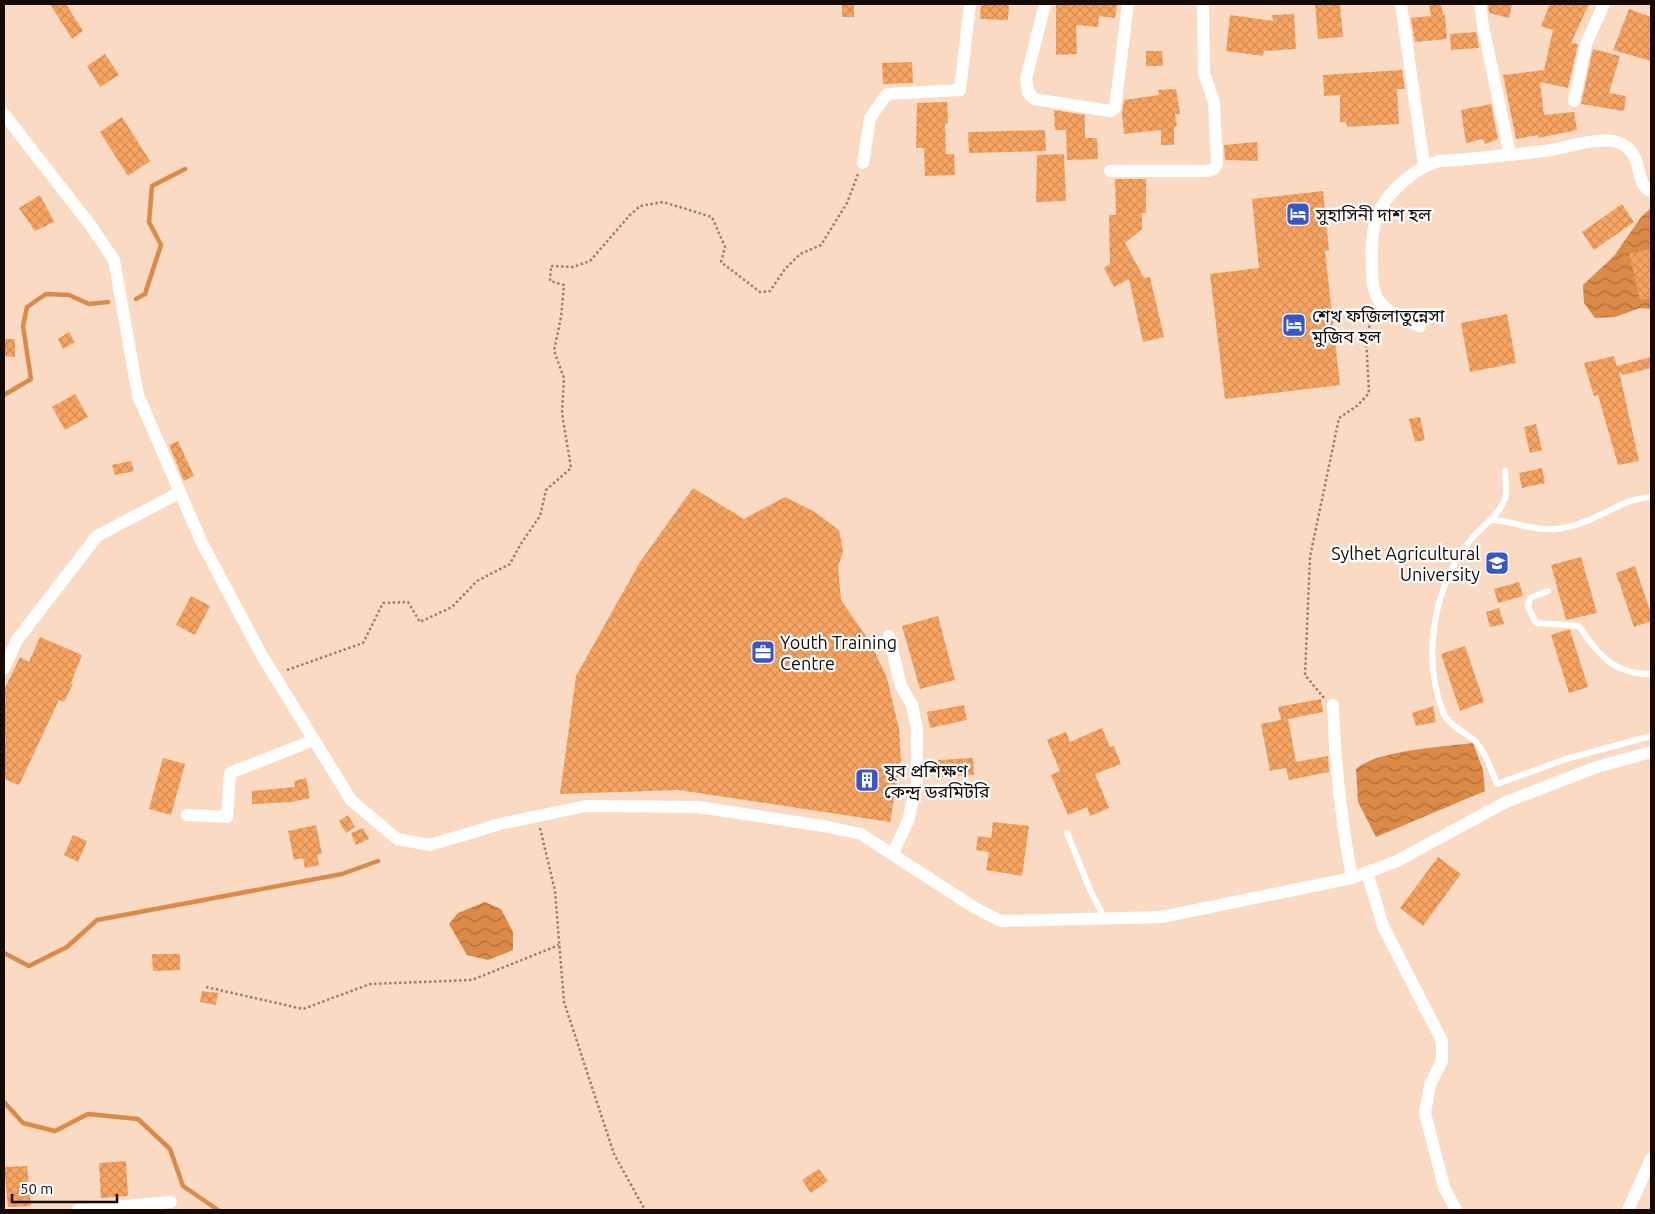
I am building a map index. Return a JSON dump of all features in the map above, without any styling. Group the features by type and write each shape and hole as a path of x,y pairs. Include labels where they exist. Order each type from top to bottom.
{"street":[{"path":"862,163 870,118 887,94 960,90 970,4"},
{"path":"1045,4 1026,79 1028,92 1034,100 1110,111 1115,108 1128,4"},
{"path":"1110,171 1208,171 1214,169 1217,164 1214,102 1204,73 1204,4"},
{"path":"1401,4 1424,165"},
{"path":"1480,4 1510,155"},
{"path":"1574,101 1586,44 1604,4"},
{"path":"4,114 91,226 114,260 138,395 201,541 275,678 351,800 397,839 430,845 500,824 586,806 698,807 823,826 861,834 975,908 1001,921 1162,917 1352,878 1397,861 1506,802 1597,767 1651,752"},
{"path":"1420,326 1394,316 1377,299 1372,279 1372,240 1380,208 1400,184 1424,165 1439,161 1510,155 1607,140 1619,142 1633,151 1642,183 1646,190 1651,191"},
{"path":"4,668 17,640 97,536 179,493"},
{"path":"889,636 900,686 912,705 917,728 917,783 908,821 893,854"},
{"path":"1333,705 1335,763 1344,839 1352,878"},
{"path":"186,815 226,817 230,773 314,740"},
{"path":"1367,872 1383,926 1442,1041 1442,1061 1430,1085 1425,1113 1444,1186 1456,1210"},
{"path":"1628,1210 1651,1159"},
{"path":"78,1210 171,1202"}],"lane":[{"path":"1505,471 1506,495 1490,520 1468,542 1447,581 1433,621 1431,649 1437,689 1444,715 1458,730 1473,739 1482,750 1497,784 1566,759 1651,736"},
{"path":"1490,520 1504,520 1515,525 1553,529 1589,522 1627,502 1651,496"},
{"path":"1548,591 1530,598 1528,607 1536,623 1579,626 1596,652 1608,661 1628,671 1651,674"},
{"path":"1066,833 1091,892 1105,919"}],"path":[{"path":"275,678 295,666 363,643 382,603 408,602 420,622 452,607 477,581 510,564 520,545 540,516 546,490 571,468 562,413 564,378 554,351 561,317 564,285 550,281 551,266 573,267 590,261 640,206 663,202 712,217 725,247 721,262 760,292 770,291 785,269 800,254 821,245 847,203 862,163"},
{"path":"1333,705 1317,691 1305,675 1310,557 1338,418 1357,406 1369,393 1366,337 1377,299"},
{"path":"537,816 555,891 564,1002 614,1154 645,1210"},
{"path":"206,987 303,1009 370,984 472,980 559,945"}],"water":[{"path":"1651,208 1651,309 1640,308 1615,317 1595,318 1584,303 1583,285 1614,256 1641,217"},
{"path":"1473,743 1483,770 1485,791 1376,837 1358,802 1356,769 1379,757 1394,753"},
{"path":"485,902 501,909 513,932 513,950 488,960 467,955 449,924 458,913"}],"building":[{"path":"50,4 66,4 83,31 72,39"},
{"path":"842,4 854,4 854,17 842,17"},
{"path":"981,4 1009,4 1008,20 980,19"},
{"path":"1056,4 1117,4 1115,18 1099,16 1098,27 1076,25 1077,54 1056,55"},
{"path":"1315,4 1340,4 1343,37 1318,39"},
{"path":"1429,4 1441,4 1443,15 1445,15 1447,39 1415,42 1411,18 1431,16"},
{"path":"1488,4 1512,4 1509,18 1489,13"},
{"path":"1550,4 1589,4 1571,43 1578,44 1568,88 1540,82 1544,115 1574,112 1577,130 1538,138 1538,135 1516,139 1503,75 1544,70 1553,30 1541,26"},
{"path":"1629,9 1651,17 1651,61 1613,50"},
{"path":"1294,14 1296,49 1264,51 1263,56 1226,51 1230,15 1273,21 1272,15"},
{"path":"1476,32 1479,48 1451,50 1450,34"},
{"path":"1593,49 1620,56 1609,93 1626,96 1624,111 1581,104"},
{"path":"1146,51 1162,51 1163,66 1146,66"},
{"path":"105,54 119,75 100,87 87,66"},
{"path":"912,62 913,83 883,84 882,63"},
{"path":"1402,70 1405,89 1397,89 1399,124 1347,127 1346,122 1340,122 1340,95 1324,96 1323,75"},
{"path":"1176,89 1180,114 1175,114 1177,126 1174,127 1174,145 1161,145 1161,130 1124,134 1122,113 1124,100 1159,95 1158,90"},
{"path":"947,102 948,123 945,124 946,154 954,154 955,175 925,176 924,148 916,148 917,103"},
{"path":"1491,104 1498,139 1485,144 1483,139 1466,143 1461,110"},
{"path":"1054,110 1085,115 1085,138 1097,138 1098,159 1067,160 1066,130 1055,130"},
{"path":"122,117 150,161 128,176 100,132"},
{"path":"1045,130 1046,151 969,153 968,132"},
{"path":"1257,142 1258,161 1225,160 1224,145"},
{"path":"1064,154 1066,201 1036,202 1037,155"},
{"path":"1115,179 1146,179 1146,213 1142,213 1142,229 1125,243 1144,278 1150,277 1164,337 1143,342 1129,279 1114,287 1104,268 1110,264 1109,215 1116,215"},
{"name":"শেখ ফজিলাতুন্নেসা মুজিব হল","path":"1323,191 1329,250 1325,251 1340,385 1225,399 1210,274 1259,268 1252,199"},
{"path":"40,195 54,222 35,231 19,208"},
{"path":"1622,204 1634,222 1594,250 1582,232"},
{"path":"1651,249 1651,298 1640,301 1629,254"},
{"path":"1507,314 1516,363 1470,372 1461,323"},
{"path":"69,332 75,342 63,349 58,339"},
{"path":"4,339 15,339 15,357 4,356"},
{"path":"1614,356 1617,366 1651,357 1651,368 1623,375 1619,371 1639,461 1618,465 1598,395 1594,396 1584,363"},
{"path":"75,394 88,417 65,430 52,407"},
{"path":"1420,417 1425,440 1415,442 1409,419"},
{"path":"1536,424 1542,450 1530,453 1524,427"},
{"path":"178,441 194,476 184,481 169,445"},
{"path":"131,461 134,471 115,475 112,465"},
{"path":"1542,468 1545,483 1522,488 1519,473"},
{"name":"Youth Training Centre","path":"693,488 744,519 785,497 815,512 839,530 843,551 838,567 841,600 870,642 887,678 899,729 901,760 890,822 679,790 560,794 576,676 640,562"},
{"path":"1581,557 1597,613 1566,620 1551,565"},
{"path":"1635,566 1651,614 1651,621 1634,627 1616,573"},
{"path":"1519,582 1523,596 1498,603 1494,589"},
{"path":"191,596 210,606 195,635 176,625"},
{"path":"1499,608 1504,624 1490,627 1486,612"},
{"path":"938,616 955,680 920,689 902,626"},
{"path":"1570,630 1588,687 1569,693 1551,635"},
{"path":"40,637 82,655 71,683 73,684 64,702 59,700 19,785 4,779 4,690 20,657 29,662"},
{"path":"1465,646 1484,702 1460,711 1441,654"},
{"path":"1321,699 1323,712 1288,719 1296,762 1328,756 1329,772 1289,780 1286,768 1270,771 1261,724 1281,720 1278,707"},
{"path":"964,705 967,720 930,728 927,712"},
{"path":"1433,706 1436,722 1416,726 1412,713"},
{"path":"1102,728 1110,747 1114,746 1121,764 1095,774 1109,808 1090,816 1087,807 1068,815 1051,775 1060,771 1047,740 1066,732 1070,742"},
{"path":"163,758 185,764 171,815 149,809"},
{"path":"973,758 974,775 939,777 938,760"},
{"path":"306,778 310,798 292,802 252,804 252,791 295,787 294,781"},
{"path":"348,815 355,827 346,833 339,821"},
{"path":"993,822 1029,826 1022,876 986,870 989,852 976,850 978,836 991,838"},
{"path":"316,825 322,854 317,855 319,865 305,868 303,858 294,860 288,831"},
{"path":"363,828 369,839 356,845 351,833"},
{"path":"73,835 87,841 78,862 64,855"},
{"path":"1438,857 1461,874 1423,926 1400,908"},
{"path":"152,954 180,954 180,970 153,971"},
{"path":"202,991 218,993 216,1005 200,1002"},
{"path":"126,1161 128,1196 101,1198 99,1163"},
{"path":"27,1166 31,1206 8,1207 4,1167"},
{"path":"819,1169 828,1181 811,1193 802,1180"}],"waterway":[{"path":"136,299 145,294 161,245 149,222 152,186 185,169"},
{"path":"4,395 31,379 23,326 27,307 46,294 69,295 89,304 108,302"},
{"path":"4,953 29,966 67,947 97,920 342,874 378,861"},
{"path":"4,1102 23,1123 55,1131 88,1114 138,1119 170,1149 183,1186 218,1210"}],"place":[{"name":"সুহাসিনী দাশ হল","path":"1298,214"},
{"name":"শেখ ফজিলাতুন্নেসা মুজিব হল","path":"1294,325"},
{"name":"Sylhet Agricultural University","path":"1497,563"},
{"name":"Youth Training Centre","path":"763,652"},
{"name":"যুব প্রশিক্ষণ কেন্দ্র ডরমিটরি","path":"867,780"}]}
